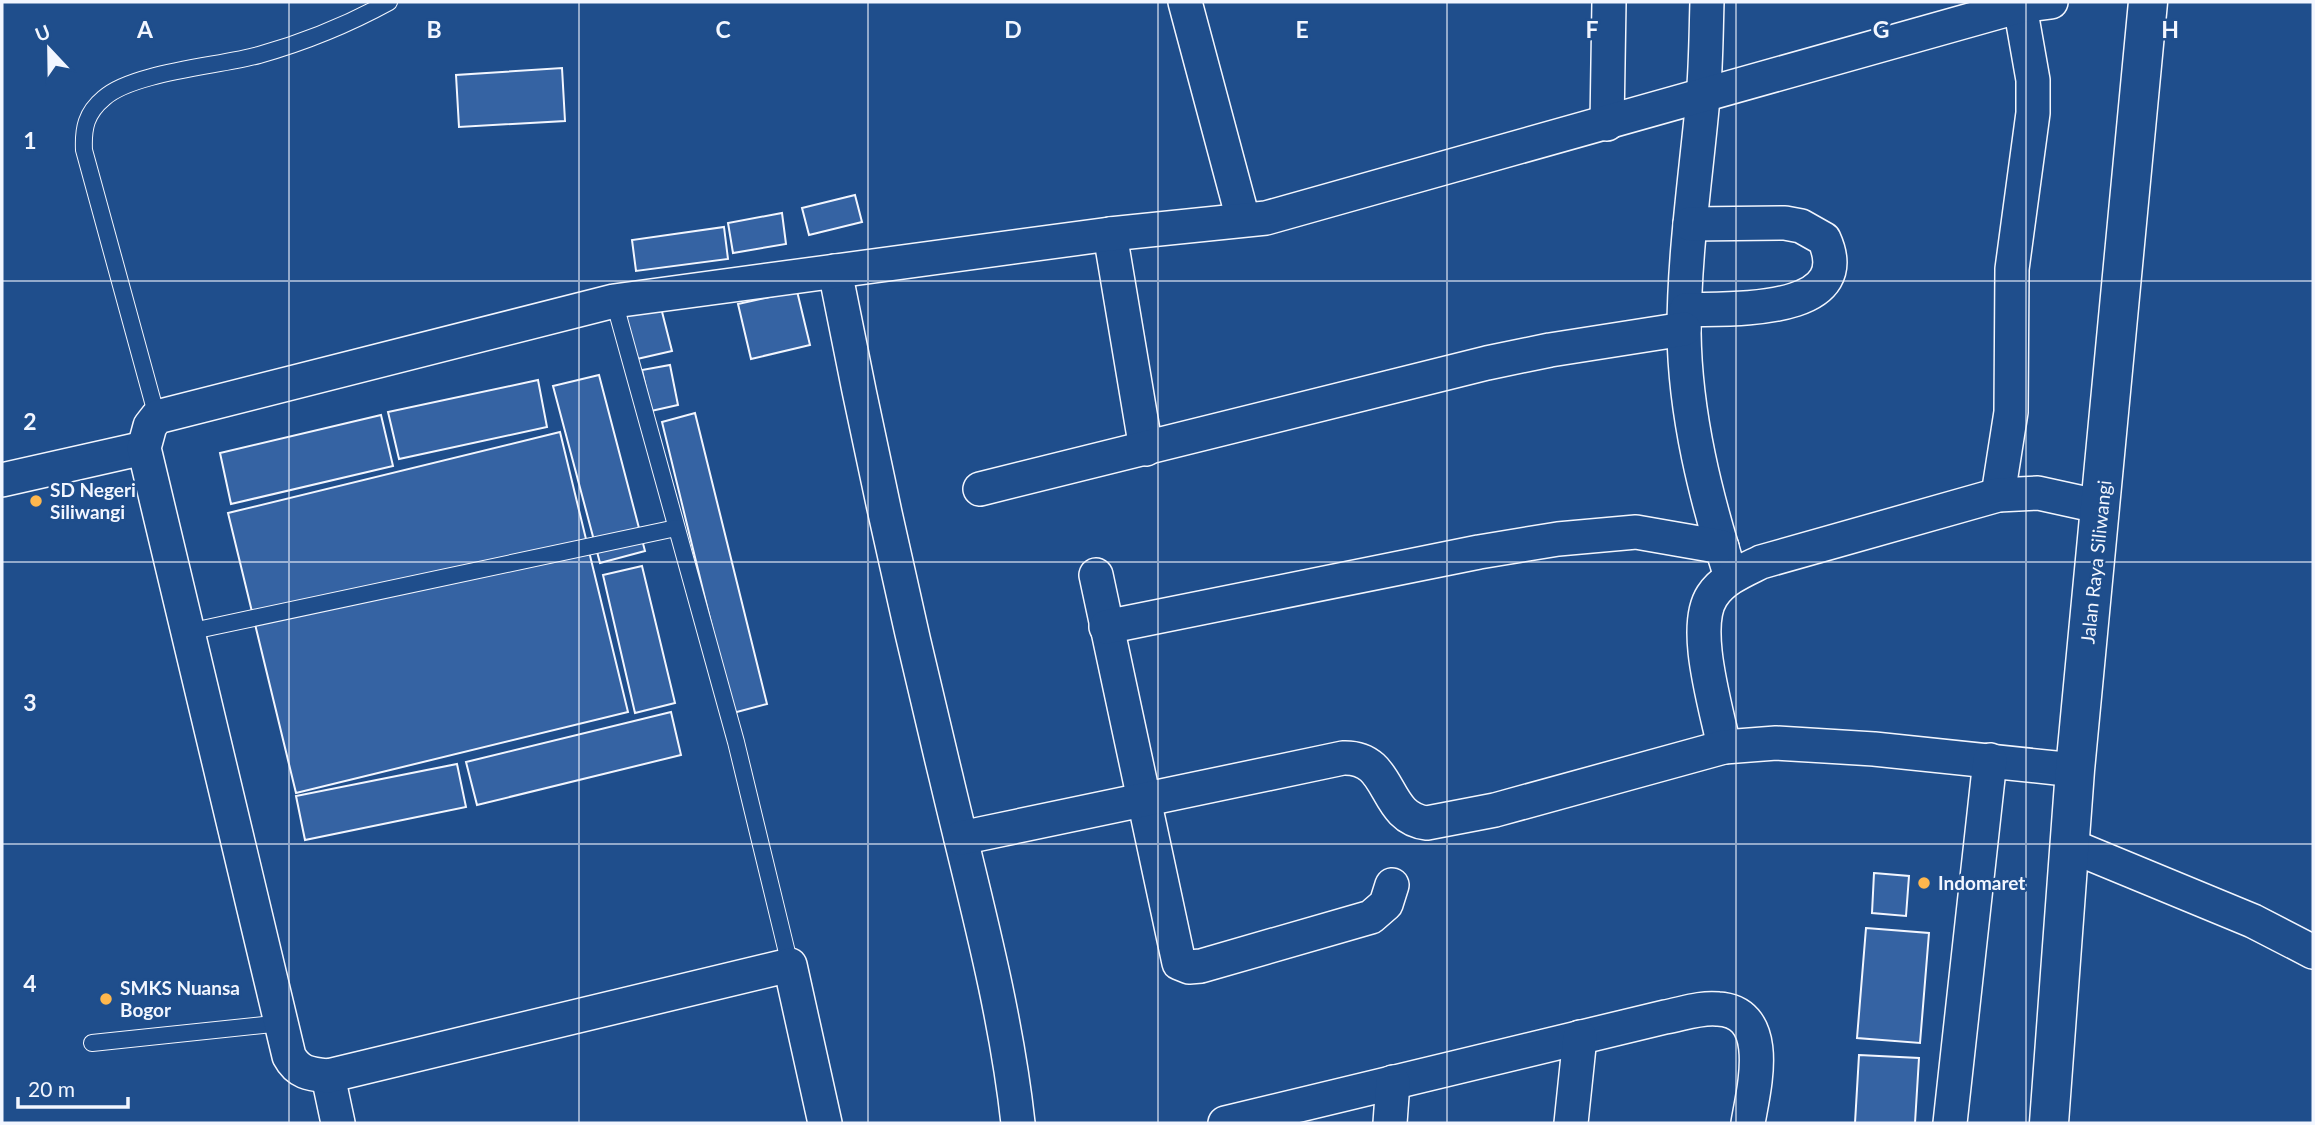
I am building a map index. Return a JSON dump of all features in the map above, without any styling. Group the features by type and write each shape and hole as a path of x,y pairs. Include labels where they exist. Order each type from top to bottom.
{"highway":[{"name":"Jalan Raya Siliwangi","path":"2049,1123 2075,770 2148,2"}],"street":[{"path":"1185,2 1243,219"},
{"path":"1607,124 1609,2"},
{"path":"1707,2 1703,96 1690,224 1685,320 1691,420 1726,562 1705,610 1704,624 1705,648 1724,747"},
{"path":"825,1123 790,965 328,1076 305,1073 295,1066 282,1023 144,449 150,426 157,417 614,301 1110,234 1266,218 2035,4 2033,113 2012,269 2011,412 1998,495"},
{"path":"980,488 1487,363 1801,298 1816,290 1826,280 1830,262 1824,239 1801,226 1767,223 1690,224"},
{"path":"1110,234 1146,449"},
{"path":"835,271 879,488 995,974 1012,1063 1018,1123"},
{"path":"2,480 144,449"},
{"path":"1106,627 1479,552 1558,539 1636,532 1726,562 1760,562 1998,495 2038,494 2102,507"},
{"path":"1096,575 1179,964 1189,967 1327,932 1371,917 1386,904 1392,885"},
{"path":"961,838 1321,761 1355,757 1374,766 1404,814 1427,823 1495,810 1724,747 1776,743 1990,760 2075,770"},
{"path":"1950,1123 1990,760"},
{"path":"2069,845 2253,921 2313,952"},
{"path":"1225,1123 1707,1009 1732,1012 1749,1026 1757,1047 1748,1123"},
{"path":"1571,1123 1580,1037"},
{"path":"328,1076 338,1123"},
{"path":"1390,1123 1393,1082"}],"lane":[{"path":"157,417 84,150 83,126 90,112 106,96 134,84 271,52 326,34 389,2"},
{"path":"614,301 736,742 790,965"},
{"path":"188,632 677,528"},
{"path":"92,1044 282,1023"}],"building":[{"path":"562,68 565,121 459,127 456,75"},
{"path":"855,195 862,222 809,235 802,208"},
{"path":"782,213 786,244 733,253 728,223"},
{"path":"724,227 728,259 636,271 632,240"},
{"path":"797,291 810,345 751,359 738,304"},
{"path":"659,300 672,351 637,359 624,309"},
{"path":"670,365 678,405 651,411 642,370"},
{"path":"599,375 645,551 600,563 553,386"},
{"path":"538,380 547,427 399,459 388,412"},
{"path":"695,413 767,704 733,713 662,422"},
{"path":"381,415 393,466 231,504 220,453"},
{"path":"560,432 628,712 296,793 228,513"},
{"path":"642,566 675,703 635,713 603,575"},
{"path":"671,712 681,755 477,805 466,762"},
{"path":"457,764 466,807 305,840 296,796"},
{"path":"1874,873 1909,876 1906,916 1872,913"},
{"path":"1866,928 1929,933 1920,1043 1857,1038"},
{"path":"1859,1055 1919,1058 1915,1123 1855,1123"}],"place":[{"name":"SD Negeri Siliwangi","path":"36,501"},
{"name":"Indomaret","path":"1924,883"},
{"name":"SMKS Nuansa Bogor","path":"106,999"}]}
